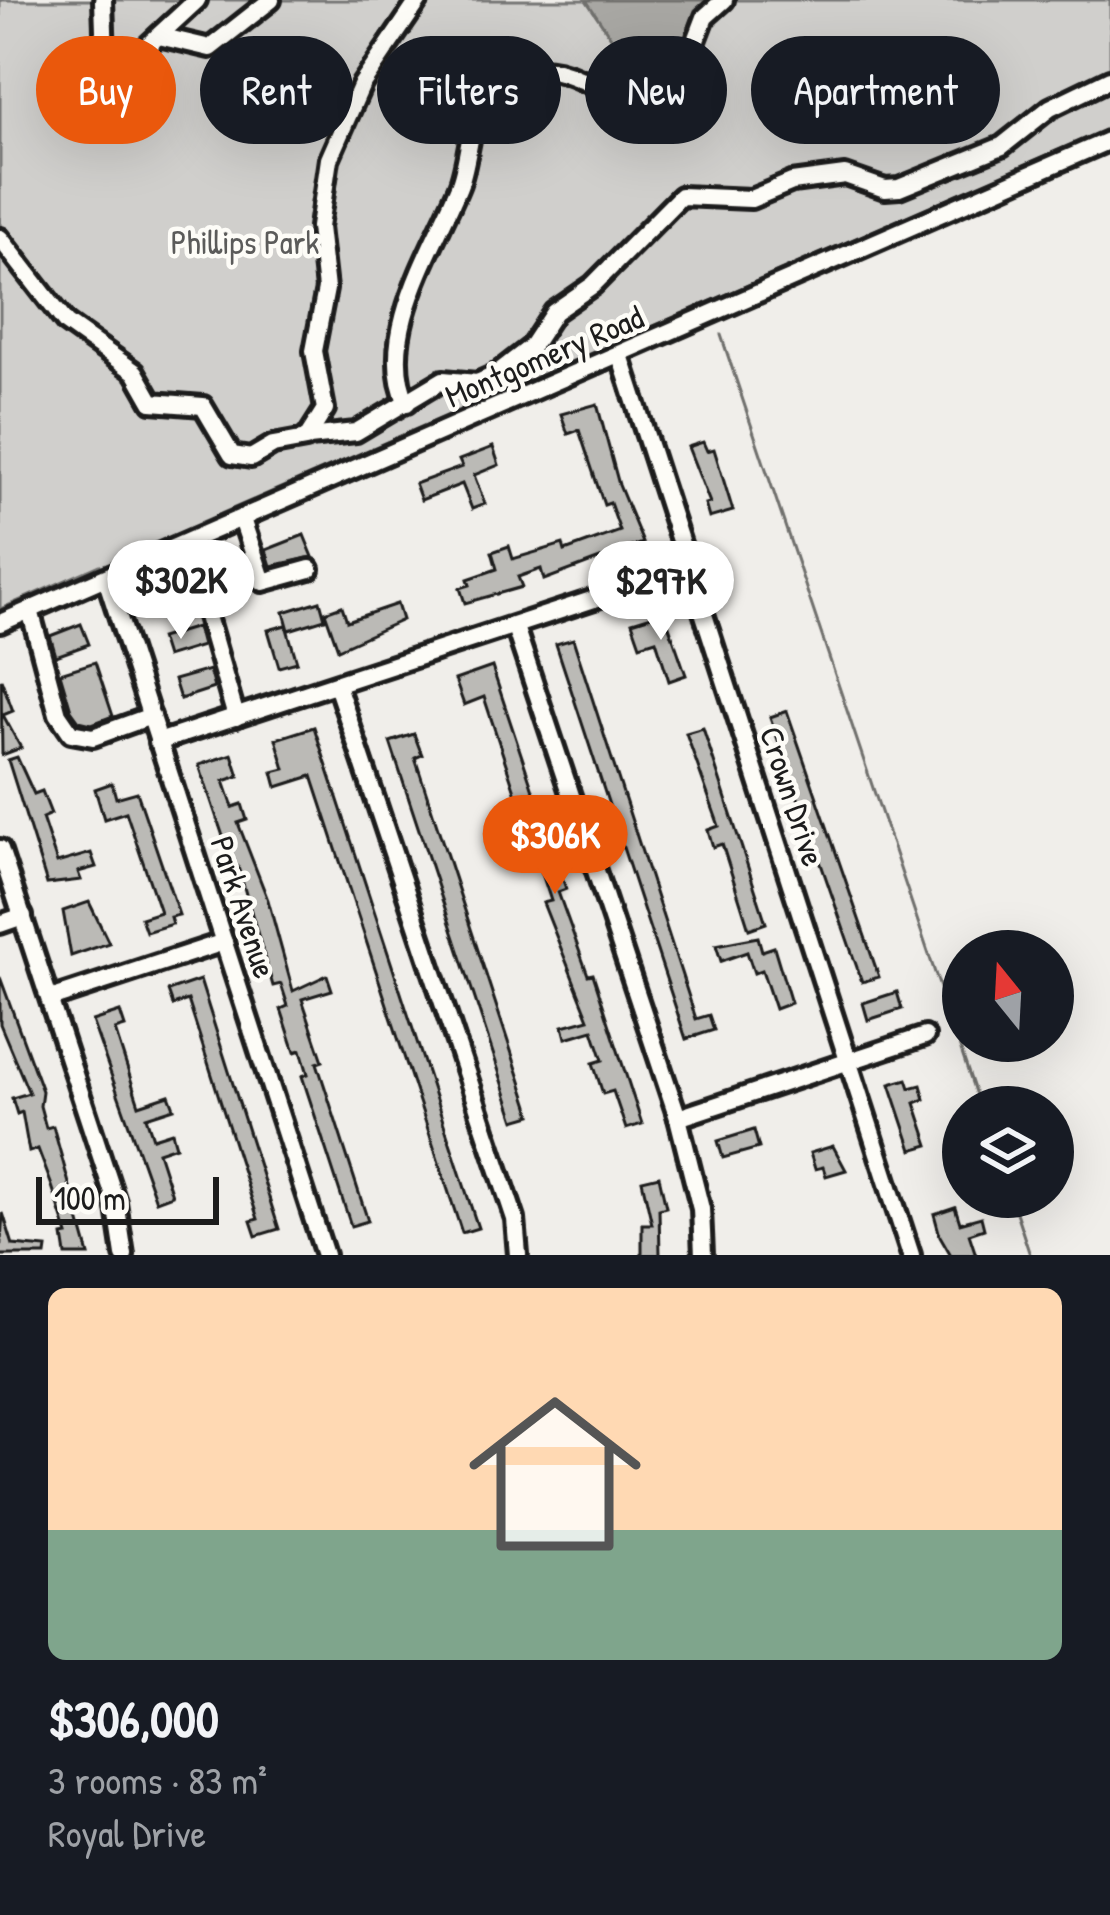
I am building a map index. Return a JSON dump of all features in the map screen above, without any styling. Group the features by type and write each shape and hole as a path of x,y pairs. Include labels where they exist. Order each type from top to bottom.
{"street":[{"path":"103,0 104,36"},
{"path":"159,36 197,0"},
{"path":"176,40 210,48 271,0"},
{"path":"309,437 325,409 314,351 326,289 319,227 329,159 362,84 419,0"},
{"path":"698,36 705,17 724,0"},
{"path":"407,403 397,373 413,279 460,184 486,92 503,79 554,68 585,80"},
{"path":"0,238 77,334 135,372 152,402 203,406 232,455 251,458 277,444 345,436 443,380 477,383 495,375 531,347 554,312 593,285 681,196 751,199 792,182 845,175 885,189 899,188 1002,146 1050,108 1110,79"},
{"name":"Montgomery Road","path":"0,622 1110,140"},
{"name":"Crown Drive","path":"620,355 911,1255"},
{"path":"242,519 263,582 310,568"},
{"path":"179,547 200,592 236,717"},
{"path":"158,742 686,569"},
{"name":"Park Avenue","path":"106,578 318,1253"},
{"path":"30,610 58,714 71,734 93,737 151,716"},
{"path":"515,627 678,1118 701,1209 704,1255"},
{"path":"337,685 515,1219 518,1255"},
{"path":"0,849 116,1202 124,1255"},
{"path":"0,924 23,916"},
{"path":"50,999 224,942"},
{"path":"678,1118 925,1036"}],"green space":[{"name":"Phillips Park","path":"0,0 1110,0 1110,128 202,522 206,530 106,578 100,565 0,609"}],"shaded area":[{"path":"586,0 709,0 695,10 686,36 610,36"}],"building":[{"path":"597,404 619,485 643,543 544,580 541,569 518,577 522,587 465,603 460,588 470,585 468,579 497,569 492,552 509,546 513,559 563,544 565,551 620,531 610,503 604,505 579,430 568,434 561,414"},
{"path":"703,442 707,451 714,449 733,511 709,518 705,504 710,503 688,447"},
{"path":"493,447 499,465 474,475 485,504 472,509 462,484 421,500 415,484 462,467 459,460"},
{"path":"304,535 313,557 271,566 266,550"},
{"path":"181,581 188,599 152,612 145,594"},
{"path":"320,601 325,619 289,630 284,612"},
{"path":"397,604 402,620 338,649 325,612 342,606 347,621"},
{"path":"664,612 686,675 669,681 656,640 640,645 632,622"},
{"path":"81,624 89,644 56,656 50,636"},
{"path":"286,625 297,662 279,667 268,630"},
{"path":"197,627 202,646 166,657 160,638"},
{"path":"573,639 696,1019 709,1015 714,1030 686,1039 556,644"},
{"path":"95,662 113,716 92,724 79,721 71,710 60,673"},
{"path":"492,667 566,889 558,892 588,975 593,974 642,1124 626,1129 613,1091 603,1094 593,1063 603,1060 593,1030 566,1038 563,1026 589,1019 543,903 551,901 484,697 464,705 455,680"},
{"path":"209,670 214,688 180,699 174,680"},
{"path":"1,679 13,711 3,715 21,748 2,755"},
{"path":"787,711 879,977 862,982 770,717"},
{"path":"314,727 478,1228 462,1233 312,776 277,787 273,772 285,769 276,739"},
{"path":"703,728 766,923 749,929 722,844 713,847 708,830 719,826 686,733"},
{"path":"414,734 422,755 415,758 532,1115 515,1120 390,742"},
{"path":"232,754 239,776 224,781 233,807 242,804 247,820 238,823 268,900 293,991 327,975 332,990 302,999 323,1061 317,1063 368,1221 351,1226 302,1076 308,1074 301,1050 295,1052 281,1009 288,1006 281,984 273,986 238,867 234,869 199,765"},
{"path":"17,757 34,794 42,791 51,814 42,818 57,863 91,853 96,867 78,872 81,880 47,884 8,760"},
{"path":"112,783 116,798 137,792 179,915 170,917 172,924 146,932 141,918 160,912 126,812 104,819 95,789"},
{"path":"89,902 109,943 71,956 63,911"},
{"path":"758,937 762,951 774,947 791,1003 775,1009 762,970 754,973 747,952 721,961 716,945"},
{"path":"0,977 42,1091 40,1106 46,1128 53,1126 89,1255 66,1255 63,1236 68,1235 52,1186 38,1149 29,1152 22,1112 17,1114 12,1098 29,1093 0,1024"},
{"path":"200,980 279,1229 256,1236 251,1221 258,1219 188,1000 173,1005 168,991"},
{"path":"897,992 902,1009 868,1020 863,1003"},
{"path":"120,1012 125,1027 115,1030 139,1105 169,1095 174,1108 146,1117 153,1138 172,1132 176,1146 158,1152 172,1195 156,1201 92,1021"},
{"path":"907,1079 910,1088 921,1085 925,1099 915,1103 929,1145 912,1150 890,1084"},
{"path":"754,1130 759,1148 723,1158 718,1141"},
{"path":"833,1146 846,1170 826,1176 823,1167 815,1169 810,1153"},
{"path":"659,1176 666,1207 659,1209 660,1255 642,1255 642,1224 652,1224 642,1180"},
{"path":"942,1211 942,1218 958,1218 960,1223 981,1218 984,1229 969,1234 976,1255 951,1255 934,1214"},
{"path":"3,1213 13,1245 47,1248 46,1255 0,1255"}],"waterway":[{"path":"721,335 973,1086"},
{"path":"1018,1218 1030,1255"}]}
